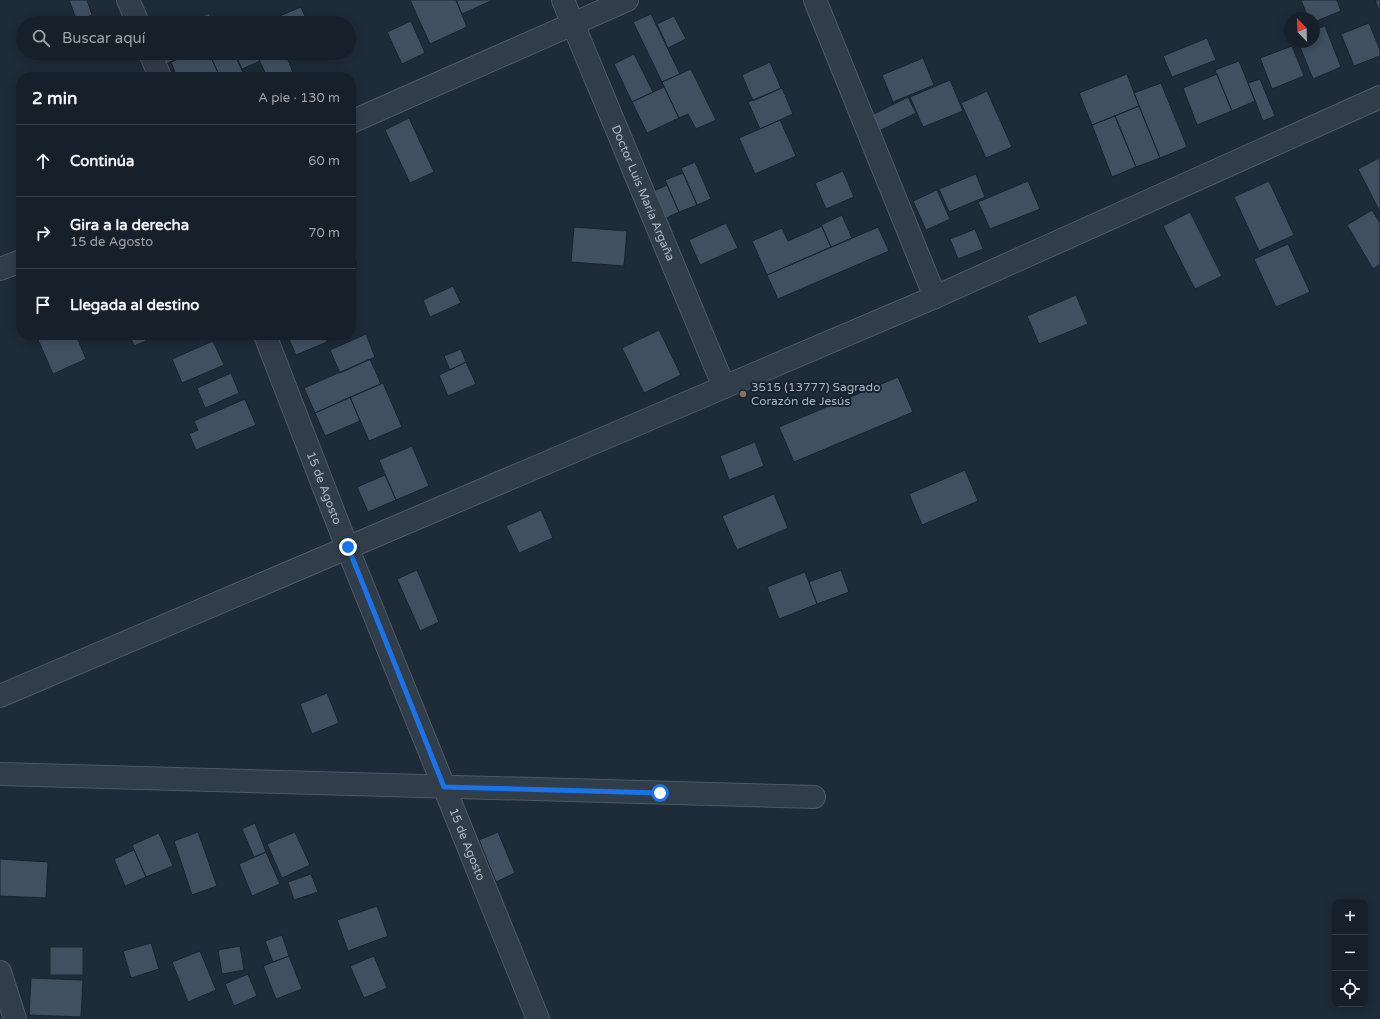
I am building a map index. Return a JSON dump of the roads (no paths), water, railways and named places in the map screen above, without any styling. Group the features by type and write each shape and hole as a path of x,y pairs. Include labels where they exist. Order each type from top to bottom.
{"street":[{"path":"128,0 135,16"},
{"name":"Doctor Luis María Argaña","path":"563,0 724,387"},
{"path":"356,120 627,0"},
{"path":"815,0 935,297"},
{"path":"153,60 158,72"},
{"path":"0,696 935,297 1380,97"},
{"path":"0,269 16,263"},
{"name":"15 de Agosto","path":"267,340 348,547 538,1019"},
{"path":"0,774 814,798"},
{"path":"0,972 15,1019"}],"place":[{"name":"3515 (13777) Sagrado Corazón de Jesús","path":"743,394"}]}
